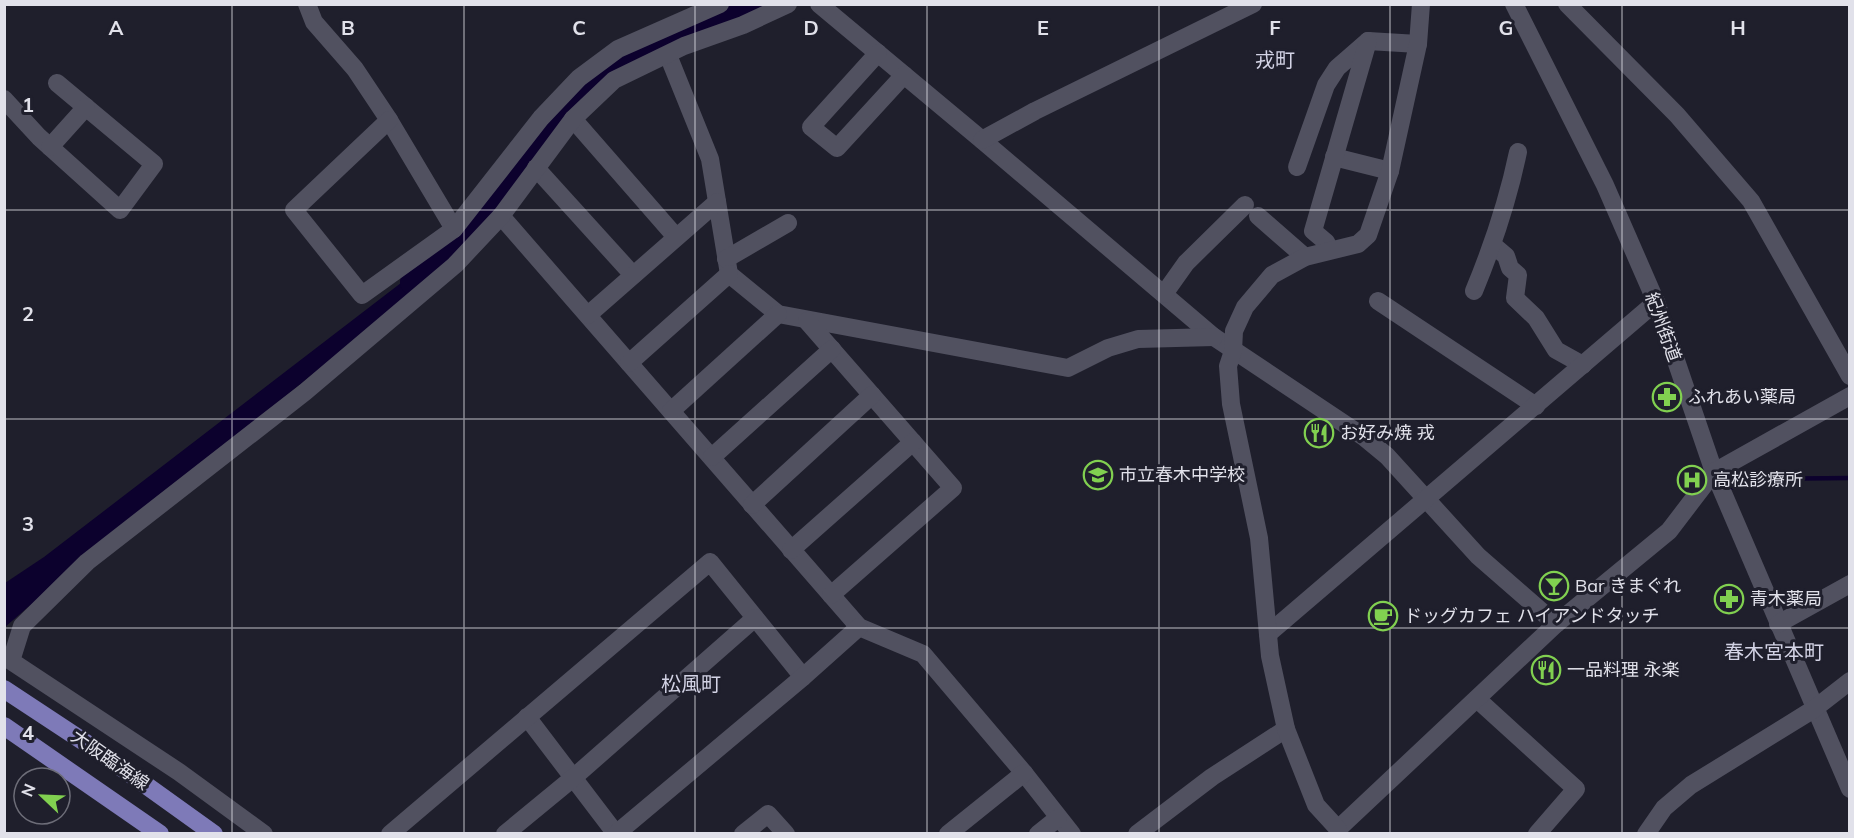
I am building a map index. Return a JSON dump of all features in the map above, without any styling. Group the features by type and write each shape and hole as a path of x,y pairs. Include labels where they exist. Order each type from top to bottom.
{"main road":[{"name":"大阪臨海線","path":"4,689 101,753 214,834"},
{"name":"大阪臨海線","path":"4,726 160,834"}],"street":[{"path":"307,4 314,22 355,69 389,120 454,228"},
{"path":"389,120 294,210 362,295 454,228 541,118 579,78 618,49 720,4"},
{"path":"264,834 179,772 10,661 22,626 87,562 305,392 446,273 501,216 573,119 614,80 668,56 684,46 742,25 788,4"},
{"path":"819,4 1214,337 1364,437 1387,456 1478,556 1556,624"},
{"path":"982,140 1035,111 1253,4"},
{"path":"1421,4 1418,44 1390,171 1368,235 1358,244 1305,257 1272,276 1245,307 1234,331 1233,351 1228,366 1231,404 1260,538 1270,656 1286,729 1316,805 1338,831 1556,624 1669,531 1713,472 1850,396"},
{"name":"紀州街道","path":"1514,4 1605,185 1656,302 1713,472 1850,789"},
{"path":"1567,4 1677,115 1750,201 1850,376"},
{"path":"1297,167 1326,85 1337,68 1368,41 1418,44"},
{"path":"1330,250 1326,242 1313,231 1368,41"},
{"path":"878,53 811,127 837,148 904,75"},
{"path":"668,56 710,159 728,267 778,314 1068,368 1108,348 1138,339 1214,337"},
{"path":"4,99 50,147 120,210 154,164 57,83"},
{"path":"50,147 86,107"},
{"path":"573,119 676,237"},
{"path":"1474,291 1493,245 1518,152"},
{"path":"1334,157 1390,171"},
{"path":"536,168 633,275"},
{"path":"588,315 717,202"},
{"path":"1164,294 1186,263 1252,211 1305,257"},
{"path":"501,216 859,627 923,654 1024,773 1072,834"},
{"path":"629,363 728,267 788,223"},
{"path":"1493,245 1506,256 1510,268 1518,275 1515,298 1536,318 1556,350 1583,365"},
{"path":"1378,302 1536,406"},
{"path":"1268,634 1656,302"},
{"path":"671,411 778,314"},
{"path":"807,321 953,488 831,596"},
{"path":"712,457 832,349"},
{"path":"752,505 872,395"},
{"path":"791,549 913,442"},
{"path":"390,834 710,562 803,677"},
{"path":"1778,624 1850,584"},
{"path":"505,834 755,618"},
{"path":"527,717 616,834 859,627"},
{"path":"1651,832 1664,808 1691,785 1814,709 1850,681"},
{"path":"1477,699 1576,789 1537,834"},
{"path":"1137,834 1212,777 1286,729"},
{"path":"948,834 1024,773"},
{"path":"743,834 768,814 786,834"},
{"path":"1038,834 1058,818"}],"shaded area":[{"path":"440,253 448,263 114,535 5,627 5,583 44,557"}],"waterway":[{"path":"414,282 436,264 480,214 550,123 585,87 628,61 754,4"},
{"path":"1730,488 1764,479 1850,478"}],"place":[{"name":"ふれあい薬局","path":"1667,397"},
{"name":"お好み焼 戎","path":"1319,433"},
{"name":"市立春木中学校","path":"1098,475"},
{"name":"高松診療所","path":"1692,480"},
{"name":"Bar きまぐれ","path":"1554,586"},
{"name":"青木薬局","path":"1729,599"},
{"name":"ドッグカフェ ハイアンドタッチ","path":"1383,616"},
{"name":"一品料理 永楽","path":"1546,670"}],"district":[{"name":"戎町","path":"1275,60"},
{"name":"春木宮本町","path":"1774,652"},
{"name":"松風町","path":"691,684"}]}
